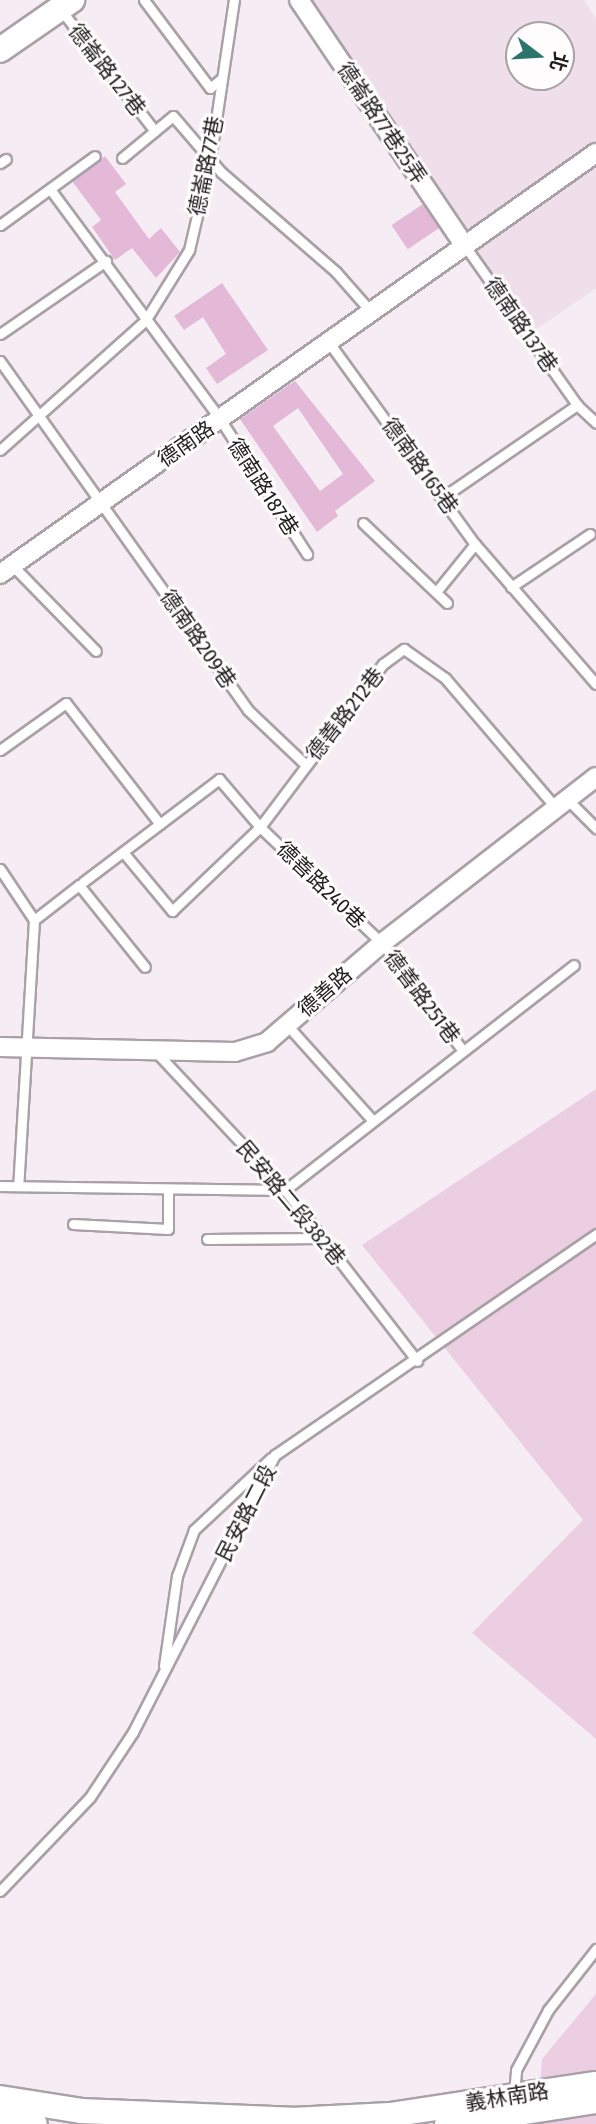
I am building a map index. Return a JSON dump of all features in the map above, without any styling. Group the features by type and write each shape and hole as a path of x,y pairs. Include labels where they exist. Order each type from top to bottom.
{"street":[{"name":"德崙路77巷25弄","path":"299,0 465,246"},
{"path":"0,50 66,4"},
{"name":"德南路","path":"6,570 330,344 596,153"},
{"name":"德善路","path":"0,1047 235,1052 267,1042 382,943 596,777"},
{"name":"義林南路","path":"0,2098 80,2111 292,2120 513,2111 596,2084"},
{"name":"義林南路","path":"447,2124 513,2111 596,2101"},
{"path":"0,2119 35,2124"}],"lane":[{"path":"144,0 210,88 220,80"},
{"name":"德崙路77巷","path":"0,450 145,321 189,250 210,160 234,0"},
{"name":"德崙路127巷","path":"66,4 155,131"},
{"path":"122,158 173,116 210,160 257,207 336,272 372,313"},
{"path":"0,225 95,156"},
{"path":"50,189 106,261 145,321"},
{"name":"德南路137巷","path":"465,246 577,405 596,423"},
{"path":"0,334 106,261"},
{"name":"德南路187巷","path":"145,321 220,419 307,554"},
{"name":"德南路165巷","path":"330,344 475,544 596,684"},
{"name":"德南路209巷","path":"0,361 248,710 306,765"},
{"path":"443,497 577,405"},
{"path":"363,523 447,603"},
{"path":"511,587 590,534"},
{"path":"436,592 475,544"},
{"path":"6,570 96,651"},
{"name":"德善路212巷","path":"123,852 172,911 260,827 383,664 404,649 445,678 562,804"},
{"path":"0,750 66,703 160,824 83,882"},
{"name":"德善路240巷","path":"160,824 219,779 260,827 382,943"},
{"path":"562,804 596,828"},
{"path":"0,869 34,920 18,1186"},
{"path":"34,920 79,885 145,967"},
{"name":"德善路251巷","path":"382,943 463,1051"},
{"path":"0,1186 167,1191 285,1190 574,965"},
{"path":"287,1025 373,1121"},
{"name":"民安路二段382巷","path":"156,1052 285,1190 417,1361"},
{"path":"73,1224 168,1229 167,1191"},
{"name":"民安路二段","path":"0,1891 90,1797 134,1731 275,1455 417,1361 596,1234"},
{"path":"206,1239 322,1238"},
{"path":"162,1675 177,1576 194,1530 275,1455"},
{"path":"513,2111 516,2070 548,2010 596,1949"}],"shaded area":[{"path":"309,0 584,0 596,19 596,288 525,337"},
{"path":"596,1089 596,1739 472,1633 583,1520 362,1245"},
{"path":"596,1994 596,2124 537,2124 542,2059"}],"building":[{"path":"105,156 126,184 115,192 149,239 161,228 180,252 156,278 132,248 115,260 92,227 101,220 72,181"},
{"path":"423,204 439,228 408,249 391,225"},
{"path":"222,283 268,350 217,384 206,368 226,354 203,317 184,330 174,316"},
{"path":"295,381 375,481 335,511 338,516 317,532 240,419","holes":["298,408 343,474 320,491 273,426"]}]}
